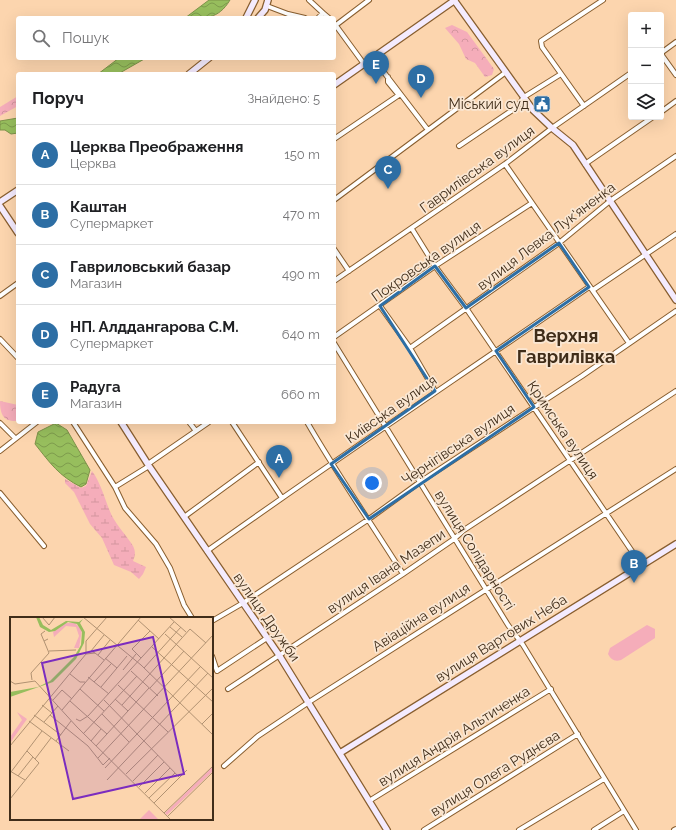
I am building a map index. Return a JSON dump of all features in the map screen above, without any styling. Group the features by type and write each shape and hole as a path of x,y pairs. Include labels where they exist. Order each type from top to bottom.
{"street":[{"path":"247,16 255,0"},
{"path":"309,0 327,16"},
{"path":"336,23 369,0"},
{"path":"336,84 454,0 533,110 573,145 676,300"},
{"path":"584,106 542,47 540,41 603,0"},
{"path":"259,16 268,3 288,14 296,16"},
{"path":"320,16 323,12"},
{"path":"336,25 364,64"},
{"path":"664,51 676,42"},
{"path":"664,57 676,75"},
{"path":"373,58 428,131"},
{"path":"191,72 206,60"},
{"path":"336,199 506,72"},
{"path":"459,146 517,107 524,97 561,74"},
{"name":"Гаврилівська вулиця","path":"336,280 412,229 505,164 552,128 628,76"},
{"path":"388,77 388,82 428,131"},
{"path":"336,138 399,95"},
{"path":"664,110 676,101"},
{"path":"585,164 649,120"},
{"name":"вулиця Левка Лук'яненка","path":"410,348 559,243 610,200 676,156"},
{"path":"505,164 629,343"},
{"path":"0,202 16,191"},
{"name":"Покровська вулиця","path":"336,336 435,266 532,203"},
{"path":"0,206 16,229"},
{"name":"Кримська вулиця","path":"412,229 435,266 466,308 642,566"},
{"name":"Київська вулиця","path":"207,551 331,464 387,427 435,391 591,288 646,255 676,234"},
{"path":"336,252 349,271"},
{"path":"0,296 16,284"},
{"path":"380,306 410,348 435,391"},
{"name":"Чернігівська вулиця","path":"213,620 243,603 369,519 420,482 676,311"},
{"path":"0,339 16,356"},
{"name":"вулиця Солідарності","path":"336,346 387,427 454,539 508,625 520,640 636,830"},
{"name":"вулиця Івана Мазепи","path":"228,689 403,574 454,539 464,530 483,519 676,391"},
{"path":"0,423 7,432 15,438"},
{"path":"0,451 34,424"},
{"path":"74,424 115,487 125,508 156,544 170,568 184,606 191,617"},
{"name":"вулиця Дружби","path":"122,424 148,465 268,638 387,830"},
{"path":"191,424 196,431"},
{"path":"115,487 206,424"},
{"path":"233,424 282,498"},
{"path":"308,424 331,464 369,519 403,574"},
{"path":"184,517 259,462"},
{"name":"Авіаційна вулиця","path":"224,766 258,736 309,702 676,469"},
{"path":"0,494 44,546"},
{"name":"вулиця Вартових Неба","path":"340,753 676,544"},
{"path":"213,659 217,671 268,638"},
{"name":"вулиця Андрія Альтиченка","path":"369,801 550,689"},
{"name":"вулиця Олега Руднєва","path":"424,830 578,734"},
{"path":"519,830 604,778"},
{"path":"594,830 624,812"}],"highlighted area":[{"path":"559,243 589,287 496,351 534,407 369,519 331,464 435,391 380,306 435,266 466,308"}],"green space":[{"path":"452,25 467,32 494,69 492,75 485,77 475,63 466,59 459,44 445,28"},
{"path":"16,97 16,107 0,116 0,107"},
{"path":"0,401 16,405 16,421 6,419 1,410"},
{"path":"92,471 101,487 112,516 135,550 133,561 146,567 139,579 131,572 114,565 102,538 90,524 74,492 65,483 65,479 81,488 86,486"},
{"path":"647,625 655,629 655,638 621,660 615,661 610,658 608,654 610,648"}],"water":[{"path":"209,0 230,0 221,11 216,14 210,16 188,16"},
{"path":"116,60 142,60 122,72 101,72"},
{"path":"16,118 16,133 11,134 5,130 0,130 0,121"},
{"path":"54,424 58,424 67,430 90,470 86,484 81,487 73,483 50,463 35,444 38,432"}],"place":[{"name":"Радуга","path":"376,84"},
{"name":"НП. Алддангарова С.М.","path":"421,98"},
{"name":"Міський суд","path":"542,104"},
{"name":"Гавриловський базар","path":"388,189"},
{"name":"Церква Преображення","path":"279,478"},
{"name":"Каштан","path":"634,583"}],"district":[{"name":"Верхня Гаврилівка","path":"566,345"}]}
